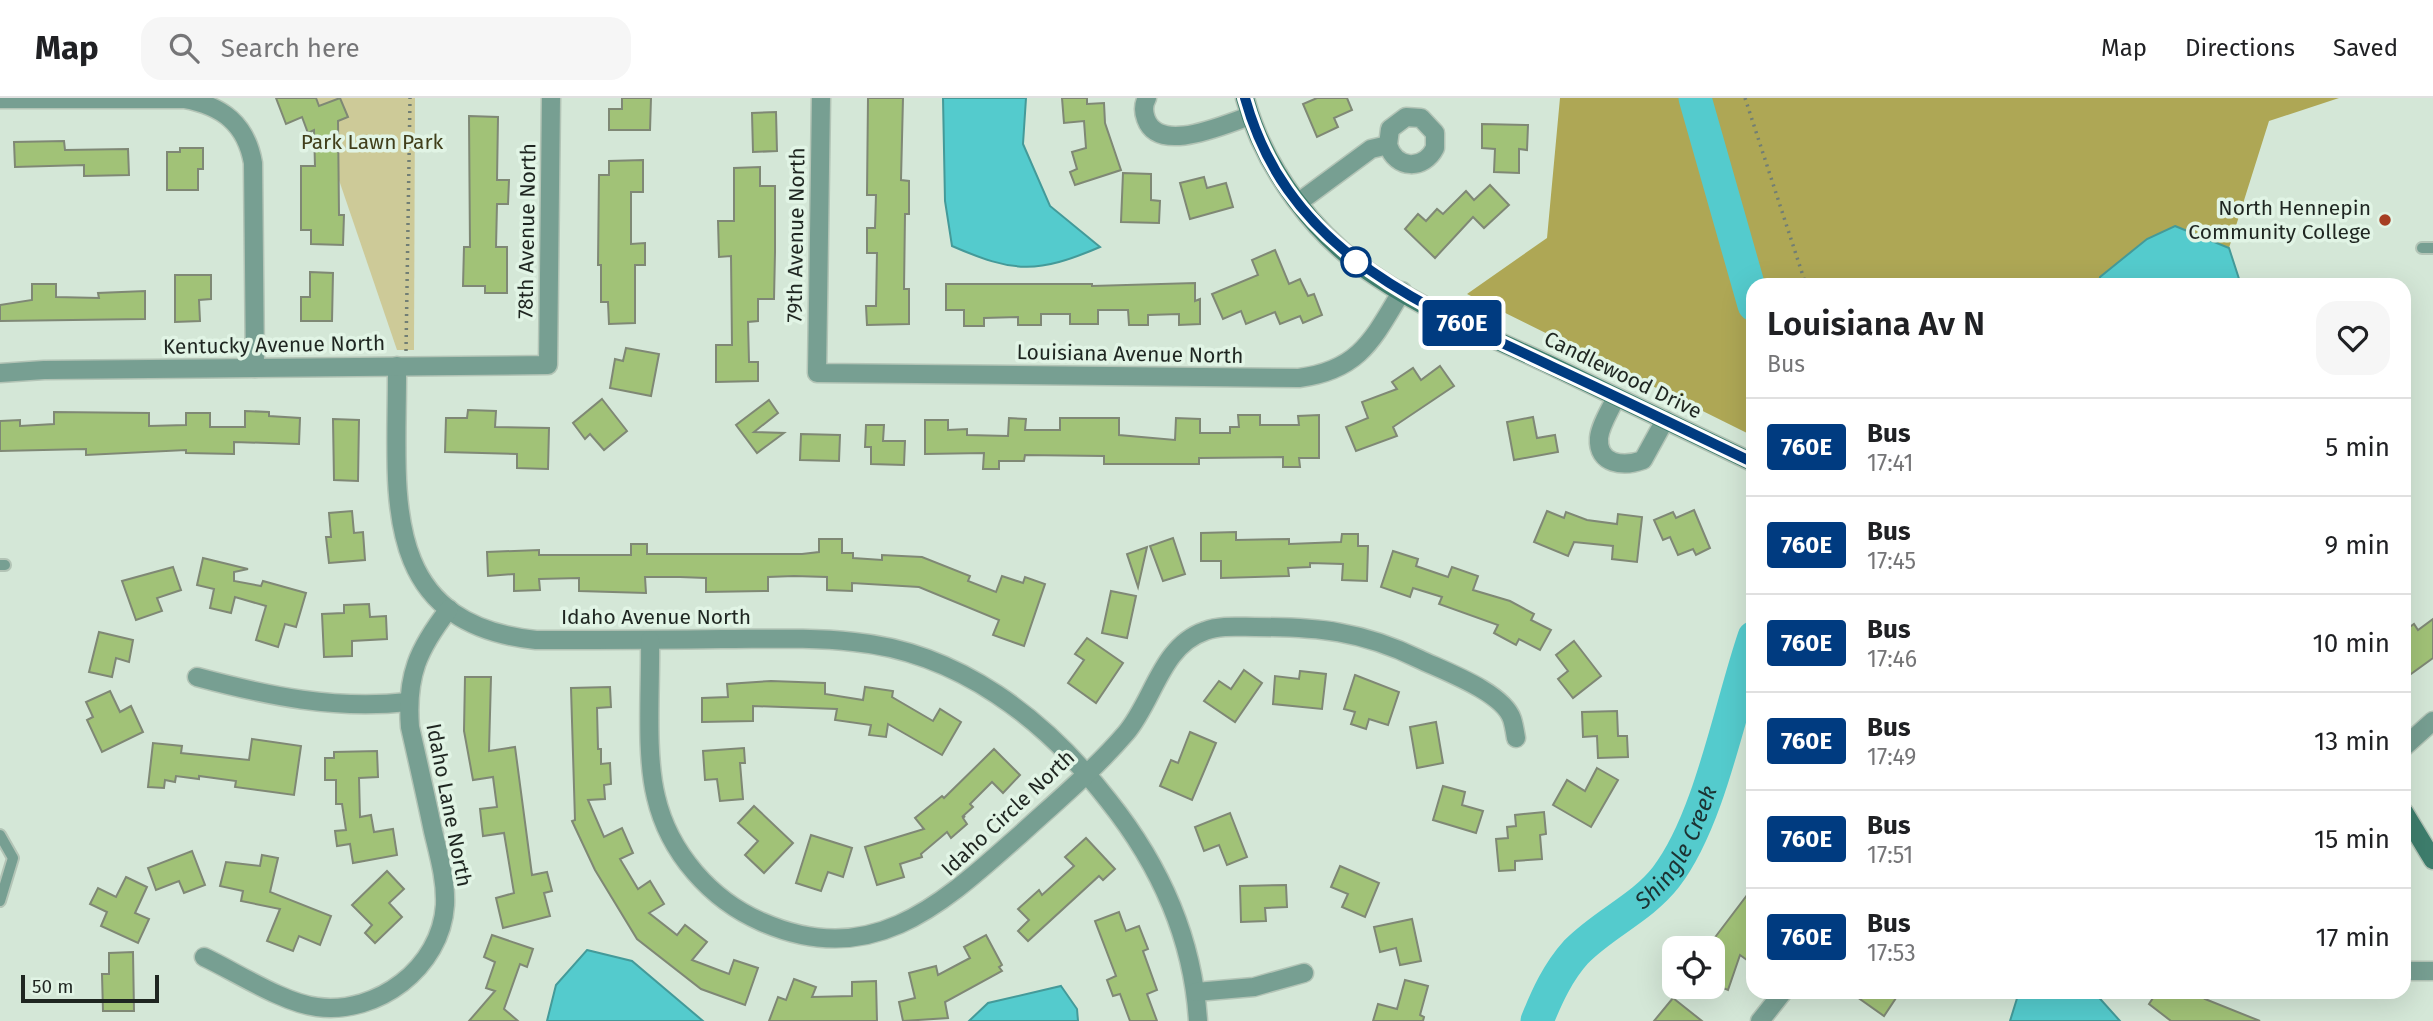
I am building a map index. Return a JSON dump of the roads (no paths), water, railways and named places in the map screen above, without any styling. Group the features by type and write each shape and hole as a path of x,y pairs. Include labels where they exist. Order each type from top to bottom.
{"street":[{"name":"78th Avenue North","path":"548,365 551,98"},
{"name":"79th Avenue North","path":"817,373 821,98"},
{"path":"1147,98 1144,104 1145,117 1151,129 1161,135 1189,135 1247,107"},
{"path":"0,99 184,99 223,111 238,125 249,143 253,163 255,368"},
{"name":"Candlewood Drive","path":"1247,107 1282,178 1299,202 1345,253 1379,279 1444,315 1746,459"},
{"path":"1299,202 1371,149 1388,145"},
{"name":"Louisiana Avenue North","path":"817,373 1285,378 1324,375 1367,348 1402,291"},
{"name":"Kentucky Avenue North","path":"0,373 548,365"},
{"name":"Idaho Avenue North","path":"397,366 399,508 403,537 414,565 430,592 449,609 478,628 506,637 536,640 808,639 857,642 904,652 951,668 995,692 1035,720 1086,774 1136,835 1163,882 1183,934 1196,992 1198,1021"},
{"path":"1616,397 1599,436 1600,449 1606,459 1619,465 1643,460 1665,420"},
{"name":"Idaho Lane North","path":"204,957 287,997 315,1007 346,1007 375,999 401,984 422,964 436,937 445,907 443,877 410,727 408,702 410,679 419,655 449,609"},
{"name":"Idaho Circle North","path":"650,640 652,760 656,797 668,832 687,864 712,892 743,914 777,929 813,937 850,937 888,931 922,915 952,895 1086,774 1127,732 1170,655 1186,640 1206,630 1227,627 1338,630 1394,647 1478,687 1497,700 1512,717 1516,738"},
{"name":"Idaho Lane North","path":"197,677 280,698 345,705 408,702"},
{"path":"2411,741 2433,721"},
{"path":"2411,824 2433,860"},
{"path":"2411,971 2433,971"},
{"path":"1196,992 1254,987 1304,973"},
{"path":"1760,1021 1777,999"}],"lane":[{"path":"0,835 13,858 0,901"}],"water":[{"path":"943,98 1026,98 1023,144 1050,206 1100,247 1059,262 1026,267 992,261 952,246 945,201"},
{"path":"2175,226 2229,248 2239,278 2100,278 2147,239"},
{"path":"587,950 632,961 703,1021 547,1021 556,985"},
{"path":"1061,986 1077,1009 1078,1021 969,1021 988,1003"},
{"path":"2017,999 2100,999 2120,1021 2010,1021"}],"waterway":[{"name":"Shingle Creek","path":"1695,98 1746,278"},
{"name":"Shingle Creek","path":"1537,1021 1554,985 1576,952 1646,898 1666,877 1681,853 1695,825 1718,762 1746,662"}],"place":[{"name":"North Hennepin Community College","path":"2385,220"}],"park label":[{"name":"Park Lawn Park","path":"372,142"}]}
